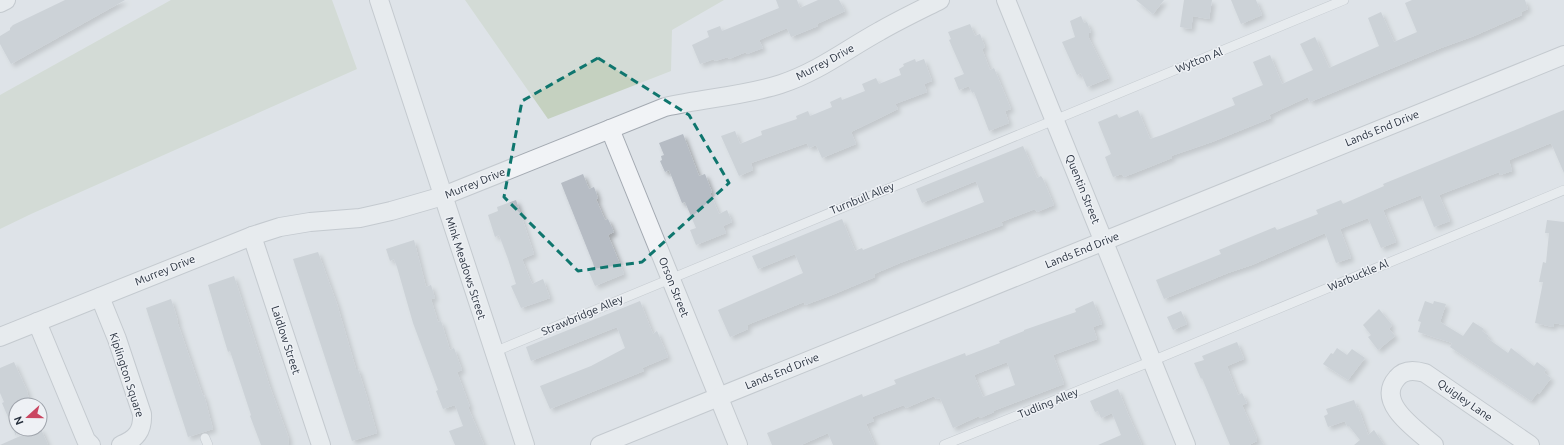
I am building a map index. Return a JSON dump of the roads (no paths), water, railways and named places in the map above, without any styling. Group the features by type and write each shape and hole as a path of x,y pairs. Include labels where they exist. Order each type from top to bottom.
{"street":[{"path":"0,3 6,0"},
{"name":"Mink Meadows Street","path":"379,0 524,445"},
{"name":"Murrey Drive","path":"0,337 252,236 280,227 360,218 392,211 443,196 665,107 697,99 750,92 789,81 812,72 840,57 880,31 940,0"},
{"name":"Quentin Street","path":"1006,0 1186,445"},
{"name":"Lands End Drive","path":"600,445 1564,54"},
{"name":"Orson Street","path":"610,128 738,445"},
{"name":"Laidlow Street","path":"252,236 321,445"},
{"name":"Kiplington Square","path":"100,296 117,339 142,414 142,424 139,434 132,441 121,445"},
{"path":"38,322 86,440 91,445"},
{"name":"Quigley Lane","path":"1434,445 1395,409 1391,401 1390,392 1392,384 1397,377 1406,372 1415,370 1425,373 1530,445"}],"lane":[{"name":"Wytton Al","path":"1054,119 1344,0"},
{"name":"Turnbull Alley","path":"671,278 1054,119"},
{"name":"Warbuckle Al","path":"1152,361 1564,190"},
{"name":"Strawbridge Alley","path":"494,352 671,278"},
{"name":"Tudling Alley","path":"944,445 1152,361"}]}
